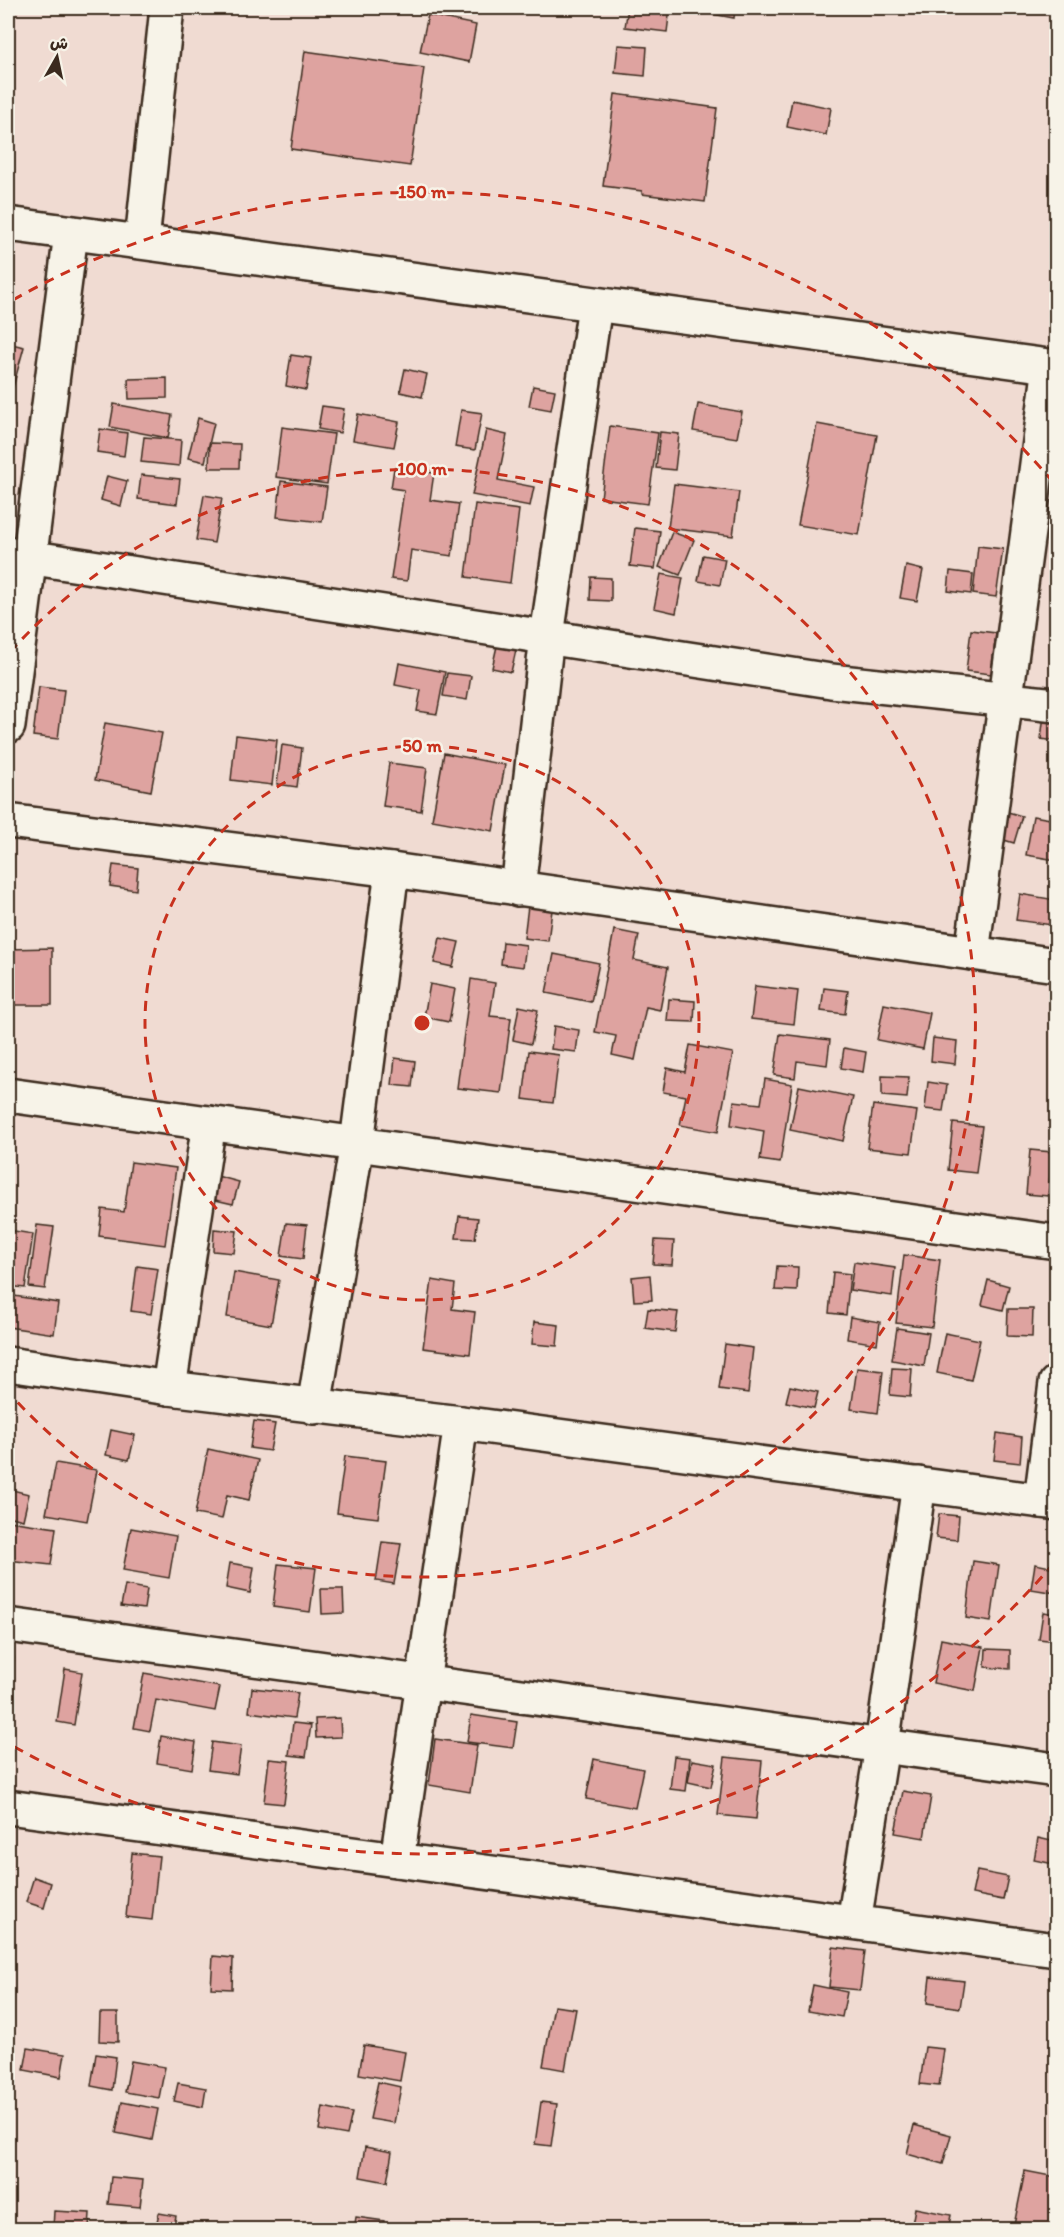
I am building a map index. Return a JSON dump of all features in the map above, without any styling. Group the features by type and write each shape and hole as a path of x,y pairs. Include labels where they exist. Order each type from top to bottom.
{"street":[{"path":"142,241 167,8"},
{"path":"8,224 1053,367 1005,699 972,953"},
{"path":"8,726 19,555 71,232"},
{"path":"518,889 547,636 595,305"},
{"path":"19,555 831,681 1056,705"},
{"path":"8,820 392,870 1056,965"},
{"path":"314,1407 357,1143 392,870"},
{"path":"8,1095 1056,1242"},
{"path":"169,1388 209,1123"},
{"path":"8,1364 169,1388 461,1423 1049,1502 1056,1383"},
{"path":"397,1860 461,1423"},
{"path":"854,1922 882,1746 919,1484"},
{"path":"8,1625 1056,1770"},
{"path":"8,1808 1056,1950"}],"building":[{"path":"628,8 670,8 667,32 625,27"},
{"path":"692,8 735,8 734,18 691,10"},
{"path":"428,15 476,25 469,62 420,52"},
{"path":"618,45 647,47 645,76 615,73"},
{"path":"305,51 424,68 410,166 291,149"},
{"path":"615,94 717,108 705,202 642,194 642,191 603,186"},
{"path":"792,100 831,108 826,135 787,127"},
{"path":"8,343 24,347 13,387 8,385"},
{"path":"291,355 311,358 306,390 286,386"},
{"path":"405,369 427,374 422,397 400,392"},
{"path":"167,378 167,398 129,399 128,379"},
{"path":"533,386 555,390 551,410 529,406"},
{"path":"114,404 172,415 168,438 110,427"},
{"path":"698,404 742,412 737,438 693,431"},
{"path":"322,406 344,409 340,433 318,429"},
{"path":"461,410 482,413 475,450 455,447"},
{"path":"358,414 399,422 394,447 353,440"},
{"path":"198,418 214,423 205,462 188,458"},
{"path":"817,424 877,435 859,535 798,525"},
{"path":"610,426 658,433 648,504 601,498"},
{"path":"282,427 334,434 327,484 276,477"},
{"path":"100,429 127,433 124,456 97,452"},
{"path":"486,430 507,435 498,480 534,487 530,506 472,495"},
{"path":"660,432 679,434 675,470 656,468"},
{"path":"144,437 181,440 179,466 141,462"},
{"path":"210,443 240,444 239,468 209,468"},
{"path":"394,468 434,473 430,500 459,504 452,556 411,550 407,581 391,579 404,490 391,488"},
{"path":"141,475 180,479 177,504 138,499"},
{"path":"107,476 127,481 121,506 101,500"},
{"path":"281,481 327,487 322,522 277,517"},
{"path":"674,484 739,492 733,536 668,528"},
{"path":"204,495 222,498 214,543 196,540"},
{"path":"475,504 519,510 510,583 466,577"},
{"path":"635,528 660,531 655,569 630,566"},
{"path":"672,532 694,540 680,575 659,567"},
{"path":"978,546 1003,549 996,597 973,594"},
{"path":"703,555 725,559 720,585 698,581"},
{"path":"906,566 923,570 917,601 900,598"},
{"path":"950,571 973,574 971,594 948,591"},
{"path":"661,574 683,578 676,613 654,608"},
{"path":"591,577 611,578 611,601 590,600"},
{"path":"971,630 996,633 991,674 966,671"},
{"path":"497,646 516,650 511,672 492,668"},
{"path":"399,663 445,672 437,714 417,711 421,690 395,685"},
{"path":"447,673 471,676 467,700 443,696"},
{"path":"39,687 64,690 58,739 33,736"},
{"path":"1044,715 1056,717 1056,741 1041,739"},
{"path":"105,723 162,733 151,791 95,780"},
{"path":"236,735 277,740 272,785 231,780"},
{"path":"282,745 302,748 297,787 277,784"},
{"path":"444,753 505,765 493,831 432,820"},
{"path":"1054,758 1056,758 1056,784 1048,782"},
{"path":"389,763 427,768 421,811 383,806"},
{"path":"1001,810 1022,816 1014,843 994,837"},
{"path":"1033,816 1056,820 1056,860 1026,855"},
{"path":"113,865 138,868 136,890 110,886"},
{"path":"1020,894 1056,900 1052,925 1016,920"},
{"path":"528,906 552,910 548,941 524,938"},
{"path":"614,930 639,935 634,960 668,967 660,1010 646,1007 635,1060 612,1055 616,1036 595,1032"},
{"path":"440,938 459,942 453,967 434,963"},
{"path":"503,942 526,945 523,967 501,964"},
{"path":"52,948 52,1005 8,1005 8,949"},
{"path":"554,954 599,963 591,1002 546,993"},
{"path":"471,979 495,983 490,1016 511,1018 501,1093 457,1088"},
{"path":"430,984 455,989 449,1022 424,1017"},
{"path":"755,986 798,991 794,1024 751,1019"},
{"path":"824,988 848,991 845,1014 821,1011"},
{"path":"669,999 695,1001 694,1022 667,1021"},
{"path":"884,1004 930,1013 923,1049 877,1040"},
{"path":"519,1006 538,1010 531,1044 513,1040"},
{"path":"554,1026 579,1030 576,1052 551,1049"},
{"path":"780,1034 830,1040 827,1065 797,1061 795,1078 774,1075"},
{"path":"933,1038 957,1041 955,1064 931,1061"},
{"path":"690,1045 733,1053 718,1132 680,1125 686,1096 663,1092 667,1068 685,1072"},
{"path":"844,1048 866,1052 863,1072 841,1068"},
{"path":"529,1051 559,1055 553,1103 523,1099"},
{"path":"395,1058 415,1061 412,1087 392,1085"},
{"path":"882,1076 909,1077 907,1098 882,1096"},
{"path":"765,1079 792,1084 780,1163 760,1160 764,1131 731,1125 734,1101 761,1104"},
{"path":"928,1082 947,1085 943,1111 925,1109"},
{"path":"799,1086 853,1097 843,1141 790,1130"},
{"path":"873,1105 917,1111 911,1153 867,1148"},
{"path":"953,1123 982,1126 976,1173 948,1170"},
{"path":"1030,1150 1052,1152 1048,1196 1026,1194"},
{"path":"131,1162 176,1168 165,1245 99,1236 102,1209 124,1212"},
{"path":"217,1176 239,1182 233,1204 211,1199"},
{"path":"459,1216 478,1218 475,1239 456,1238"},
{"path":"286,1223 307,1225 303,1259 281,1256"},
{"path":"37,1225 54,1227 45,1289 29,1287"},
{"path":"214,1229 237,1231 234,1253 213,1251"},
{"path":"8,1230 33,1234 25,1288 8,1286"},
{"path":"655,1240 674,1241 672,1265 653,1264"},
{"path":"904,1255 940,1260 932,1327 896,1323"},
{"path":"854,1262 895,1268 892,1296 850,1290"},
{"path":"137,1266 158,1269 151,1314 131,1311"},
{"path":"777,1266 798,1267 797,1291 775,1290"},
{"path":"234,1272 279,1280 271,1325 227,1317"},
{"path":"833,1272 850,1274 846,1315 829,1313"},
{"path":"650,1275 652,1300 634,1301 632,1277"},
{"path":"432,1280 455,1284 452,1309 475,1312 470,1354 423,1348"},
{"path":"988,1280 1009,1286 1003,1310 982,1305"},
{"path":"8,1295 58,1303 54,1334 8,1327"},
{"path":"648,1309 678,1312 675,1332 645,1328"},
{"path":"1008,1309 1033,1309 1032,1337 1007,1336"},
{"path":"850,1317 880,1322 877,1344 847,1339"},
{"path":"534,1322 559,1325 557,1346 532,1344"},
{"path":"897,1328 929,1333 924,1366 892,1360"},
{"path":"945,1333 980,1340 971,1380 937,1373"},
{"path":"725,1344 753,1348 748,1393 719,1389"},
{"path":"857,1368 883,1371 878,1413 851,1409"},
{"path":"892,1368 912,1369 910,1397 890,1395"},
{"path":"790,1386 818,1392 814,1408 786,1402"},
{"path":"254,1421 275,1424 270,1451 250,1448"},
{"path":"111,1430 135,1435 129,1460 106,1455"},
{"path":"997,1433 1022,1437 1020,1463 994,1460"},
{"path":"208,1449 258,1460 249,1500 227,1495 222,1519 195,1514"},
{"path":"345,1456 386,1461 378,1518 337,1513"},
{"path":"56,1463 97,1470 87,1521 46,1514"},
{"path":"8,1489 29,1494 23,1520 8,1516"},
{"path":"939,1514 959,1516 957,1540 936,1538"},
{"path":"9,1521 56,1528 51,1565 8,1560"},
{"path":"131,1528 176,1536 169,1578 123,1570"},
{"path":"382,1542 401,1544 394,1584 376,1581"},
{"path":"973,1561 999,1565 991,1622 966,1618"},
{"path":"230,1563 254,1567 250,1593 226,1588"},
{"path":"278,1564 316,1568 310,1612 273,1607"},
{"path":"1035,1564 1056,1568 1056,1593 1031,1589"},
{"path":"125,1585 147,1589 144,1609 121,1606"},
{"path":"321,1589 343,1589 344,1613 322,1614"},
{"path":"1043,1612 1056,1614 1056,1641 1039,1639"},
{"path":"941,1639 983,1647 975,1691 933,1683"},
{"path":"986,1649 1010,1650 1010,1669 985,1667"},
{"path":"1050,1654 1056,1654 1056,1682 1049,1682"},
{"path":"8,1656 14,1657 9,1703 8,1703"},
{"path":"65,1669 82,1672 74,1725 57,1722"},
{"path":"144,1673 220,1687 215,1711 156,1700 150,1731 134,1728"},
{"path":"252,1688 298,1693 294,1718 249,1712"},
{"path":"471,1715 517,1722 513,1748 467,1742"},
{"path":"340,1718 341,1737 316,1738 315,1719"},
{"path":"293,1723 311,1725 306,1757 289,1755"},
{"path":"161,1736 196,1742 192,1769 157,1763"},
{"path":"435,1739 477,1745 470,1792 429,1785"},
{"path":"212,1742 241,1746 237,1774 208,1770"},
{"path":"674,1756 690,1758 686,1791 670,1789"},
{"path":"725,1757 762,1761 756,1819 718,1815"},
{"path":"269,1759 289,1761 284,1804 264,1802"},
{"path":"594,1759 643,1769 635,1808 586,1799"},
{"path":"692,1760 716,1764 711,1787 688,1782"},
{"path":"903,1791 931,1796 924,1838 895,1833"},
{"path":"1038,1838 1056,1842 1054,1864 1034,1860"},
{"path":"132,1853 159,1856 152,1920 126,1917"},
{"path":"977,1871 1008,1877 1003,1900 972,1894"},
{"path":"34,1877 51,1883 44,1908 26,1902"},
{"path":"833,1947 865,1951 860,1990 829,1987"},
{"path":"213,1956 233,1958 232,1989 211,1988"},
{"path":"930,1977 964,1981 960,2008 927,2003"},
{"path":"813,1985 847,1992 842,2017 808,2011"},
{"path":"554,2006 576,2009 565,2070 543,2066"},
{"path":"100,2013 118,2013 118,2042 99,2041"},
{"path":"364,2045 405,2052 400,2081 359,2074"},
{"path":"925,2047 944,2049 939,2086 920,2084"},
{"path":"28,2048 65,2054 61,2077 24,2070"},
{"path":"96,2054 116,2057 112,2090 91,2086"},
{"path":"131,2061 165,2067 159,2098 125,2092"},
{"path":"378,2082 401,2087 394,2123 370,2119"},
{"path":"178,2083 206,2088 203,2107 174,2101"},
{"path":"122,2102 158,2109 152,2140 116,2133"},
{"path":"541,2102 557,2104 551,2146 535,2144"},
{"path":"323,2107 352,2113 347,2135 319,2130"},
{"path":"914,2125 951,2135 943,2164 907,2154"},
{"path":"365,2147 392,2152 387,2182 360,2177"},
{"path":"1025,2171 1056,2177 1056,2230 1036,2230 1014,2225"},
{"path":"111,2177 143,2180 140,2207 108,2204"},
{"path":"915,2208 951,2215 948,2230 911,2230"},
{"path":"54,2211 90,2213 89,2230 53,2229"},
{"path":"159,2213 176,2216 173,2230 155,2230"},
{"path":"356,2217 384,2221 383,2230 354,2230"}]}
